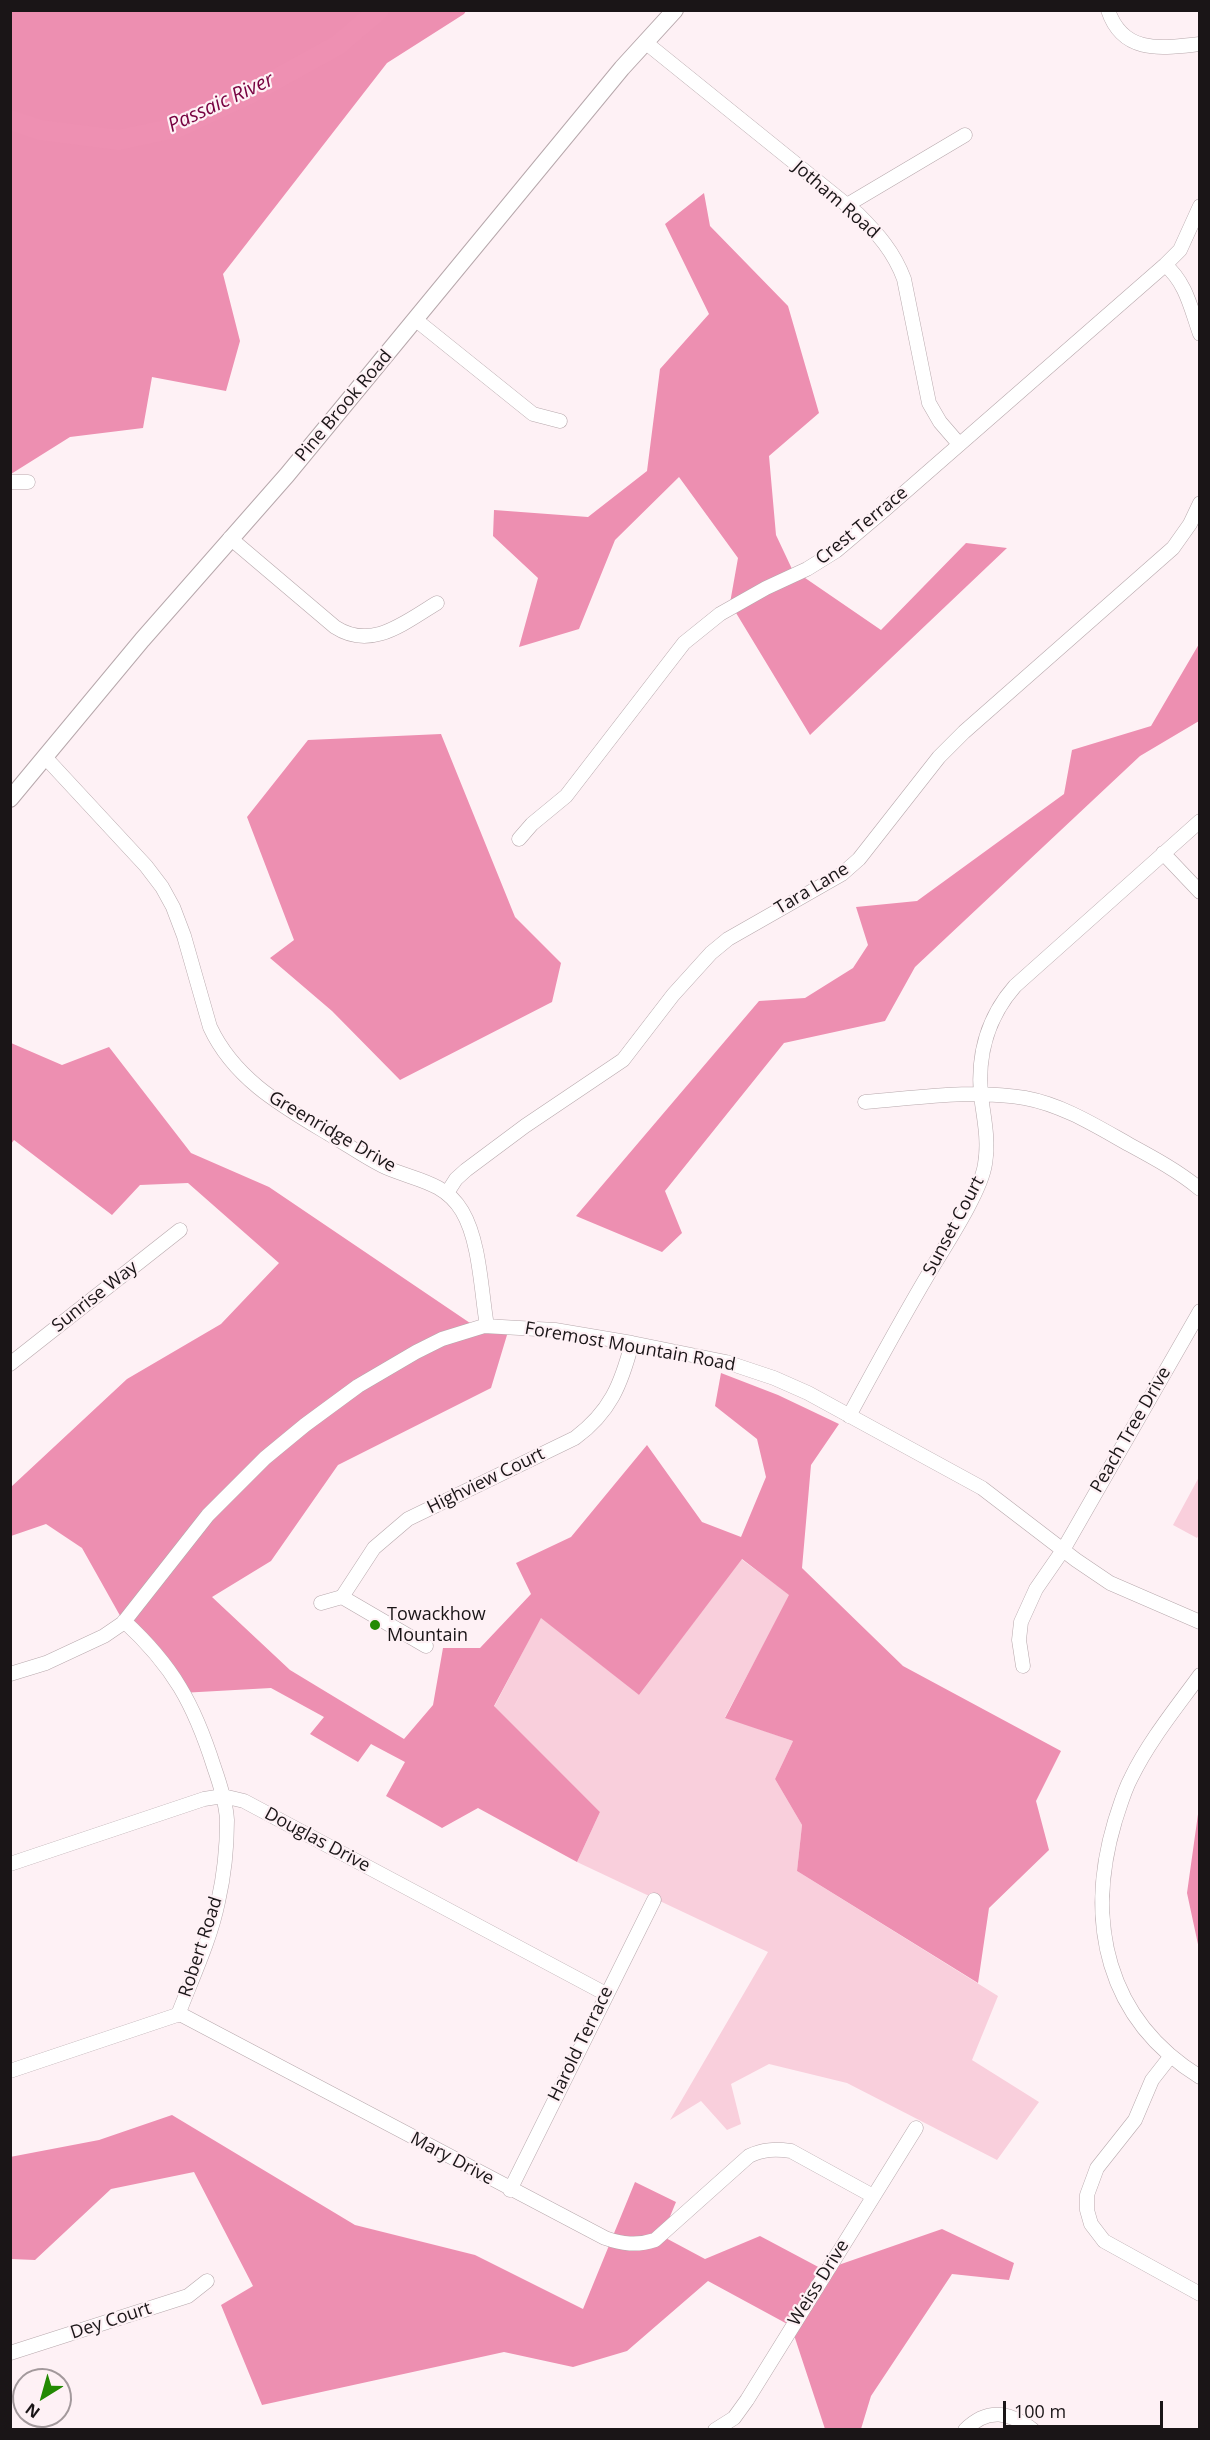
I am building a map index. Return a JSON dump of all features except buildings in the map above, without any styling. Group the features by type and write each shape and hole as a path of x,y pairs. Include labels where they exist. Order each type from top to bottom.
{"street":[{"name":"Pine Brook Road","path":"10,799 287,475 525,184 645,42 675,10"},
{"path":"1108,10 1111,20 1120,32 1152,48 1167,49 1200,44"},
{"name":"Jotham Road","path":"645,42 847,205 879,235 899,266 904,279 929,403 940,422 959,444"},
{"path":"847,205 965,135"},
{"path":"1200,206 1180,250 1165,265 1177,275 1200,334"},
{"name":"Crest Terrace","path":"519,840 532,824 566,796 684,643 720,614 765,588 807,569 836,551 1165,265"},
{"path":"416,320 533,414 560,421"},
{"path":"10,482 28,482"},
{"name":"Tara Lane","path":"447,1193 456,1179 475,1163 623,1060 673,994 711,953 728,939 842,874 859,859 939,757 964,732 1173,548 1190,524 1200,502"},
{"path":"231,538 335,627 348,634 370,638 384,634 437,603"},
{"name":"Greenridge Drive","path":"45,757 146,866 162,887 173,907 184,936 210,1027 220,1047 234,1064 249,1080 284,1107 385,1167 427,1181 447,1193 461,1209 472,1235 487,1326"},
{"name":"Sunset Court","path":"849,1416 957,1225 985,1168 987,1148 981,1096 981,1072 986,1036 1005,997 1200,821"},
{"path":"1163,853 1200,892"},
{"path":"865,1102 981,1096 1026,1098 1070,1113 1184,1175 1200,1189"},
{"name":"Sunrise Way","path":"10,1364 180,1230"},
{"name":"Peach Tree Drive","path":"1023,1666 1019,1640 1021,1622 1036,1589 1063,1550 1200,1311"},
{"name":"Foremost Mountain Road","path":"10,1674 46,1663 104,1636 124,1621 208,1515 265,1458 304,1425 358,1386 416,1352 452,1335 487,1326 555,1330 632,1343 747,1368 791,1386 982,1488 1110,1583 1200,1622"},
{"name":"Highview Court","path":"342,1598 374,1548 408,1519 575,1438 586,1430 606,1408 618,1389 632,1343"},
{"path":"321,1603 342,1598 426,1646"},
{"name":"Robert Road","path":"124,1621 157,1654 175,1677 189,1701 203,1732 224,1796 227,1820 218,1903 178,2015"},
{"path":"1200,1675 1129,1780 1109,1843 1101,1893 1106,1944 1118,1986 1140,2024 1170,2057 1200,2077"},
{"path":"10,1864 204,1799 224,1796"},
{"name":"Douglas Drive","path":"224,1796 254,1807 606,1994"},
{"name":"Harold Terrace","path":"510,2190 654,1900"},
{"path":"10,2071 178,2015"},
{"name":"Mary Drive","path":"178,2015 605,2238 633,2244 655,2240 748,2156 762,2151 777,2149 791,2151 873,2196"},
{"path":"1170,2057 1152,2080 1135,2120 1097,2168 1087,2195 1087,2210 1094,2230 1104,2241 1200,2294"},
{"name":"Weiss Drive","path":"714,2430 734,2418 747,2400 916,2128"},
{"name":"Dey Court","path":"10,2353 188,2296 207,2281"},
{"path":"965,2430 980,2418 1001,2414 1008,2415 1033,2430"}],"shaded area":[{"path":"11,10 466,11 387,63 223,274 240,341 226,391 152,377 143,428 70,437 11,474"},
{"path":"704,193 710,226 788,306 819,413 769,456 776,535 792,569 881,630 966,543 1007,548 810,735 730,603 738,558 679,477 615,540 579,629 519,647 538,578 493,536 494,510 588,517 647,471 660,369 709,314 665,224"},
{"path":"1199,644 1199,721 1140,756 915,967 885,1021 784,1043 665,1191 682,1233 662,1252 576,1216 759,1001 805,998 853,968 868,945 856,907 917,901 1064,794 1072,750 1151,726"},
{"path":"441,734 515,917 561,963 552,1002 400,1080 332,1011 270,958 294,940 247,817 308,740"},
{"path":"11,1043 62,1065 109,1047 191,1153 269,1187 470,1323 510,1325 491,1388 338,1465 271,1561 212,1597 290,1670 404,1739 433,1705 443,1648 480,1648 531,1594 516,1563 571,1537 647,1445 702,1522 741,1537 766,1477 757,1439 715,1406 721,1373 778,1395 839,1424 811,1465 802,1568 903,1666 1061,1751 1036,1801 1049,1850 989,1908 978,1983 797,1871 802,1825 775,1779 793,1741 725,1718 789,1595 742,1559 639,1695 541,1618 494,1706 600,1812 577,1862 478,1808 442,1828 386,1796 405,1762 371,1744 358,1762 310,1734 324,1717 271,1688 181,1693 123,1621 82,1548 46,1524 11,1536 11,1487 127,1379 221,1324 279,1263 188,1183 140,1185 112,1215 14,1140 11,1144"},
{"path":"1199,1477 1200,1533 1197,1538 1173,1525"},
{"path":"741,1559 790,1595 725,1717 793,1741 775,1779 802,1825 797,1871 998,1996 972,2060 1039,2102 997,2160 847,2083 769,2064 731,2084 741,2124 727,2130 701,2101 670,2120 768,1952 577,1862 600,1812 494,1707 541,1617 639,1695"},
{"path":"1199,1807 1200,1949 1187,1893"},
{"path":"172,2115 355,2225 475,2255 583,2309 635,2182 676,2202 662,2236 705,2259 760,2236 824,2270 942,2229 1014,2263 1009,2280 952,2274 871,2396 861,2429 825,2429 791,2326 708,2281 627,2351 573,2367 504,2352 262,2405 221,2305 253,2286 194,2172 111,2189 35,2260 11,2259 10,2157 99,2140"}],"waterway":[{"name":"Passaic River","path":"10,120 40,130 119,140 179,127 249,94 338,45 379,10"}],"place":[{"name":"Towackhow Mountain","path":"375,1625"}]}
